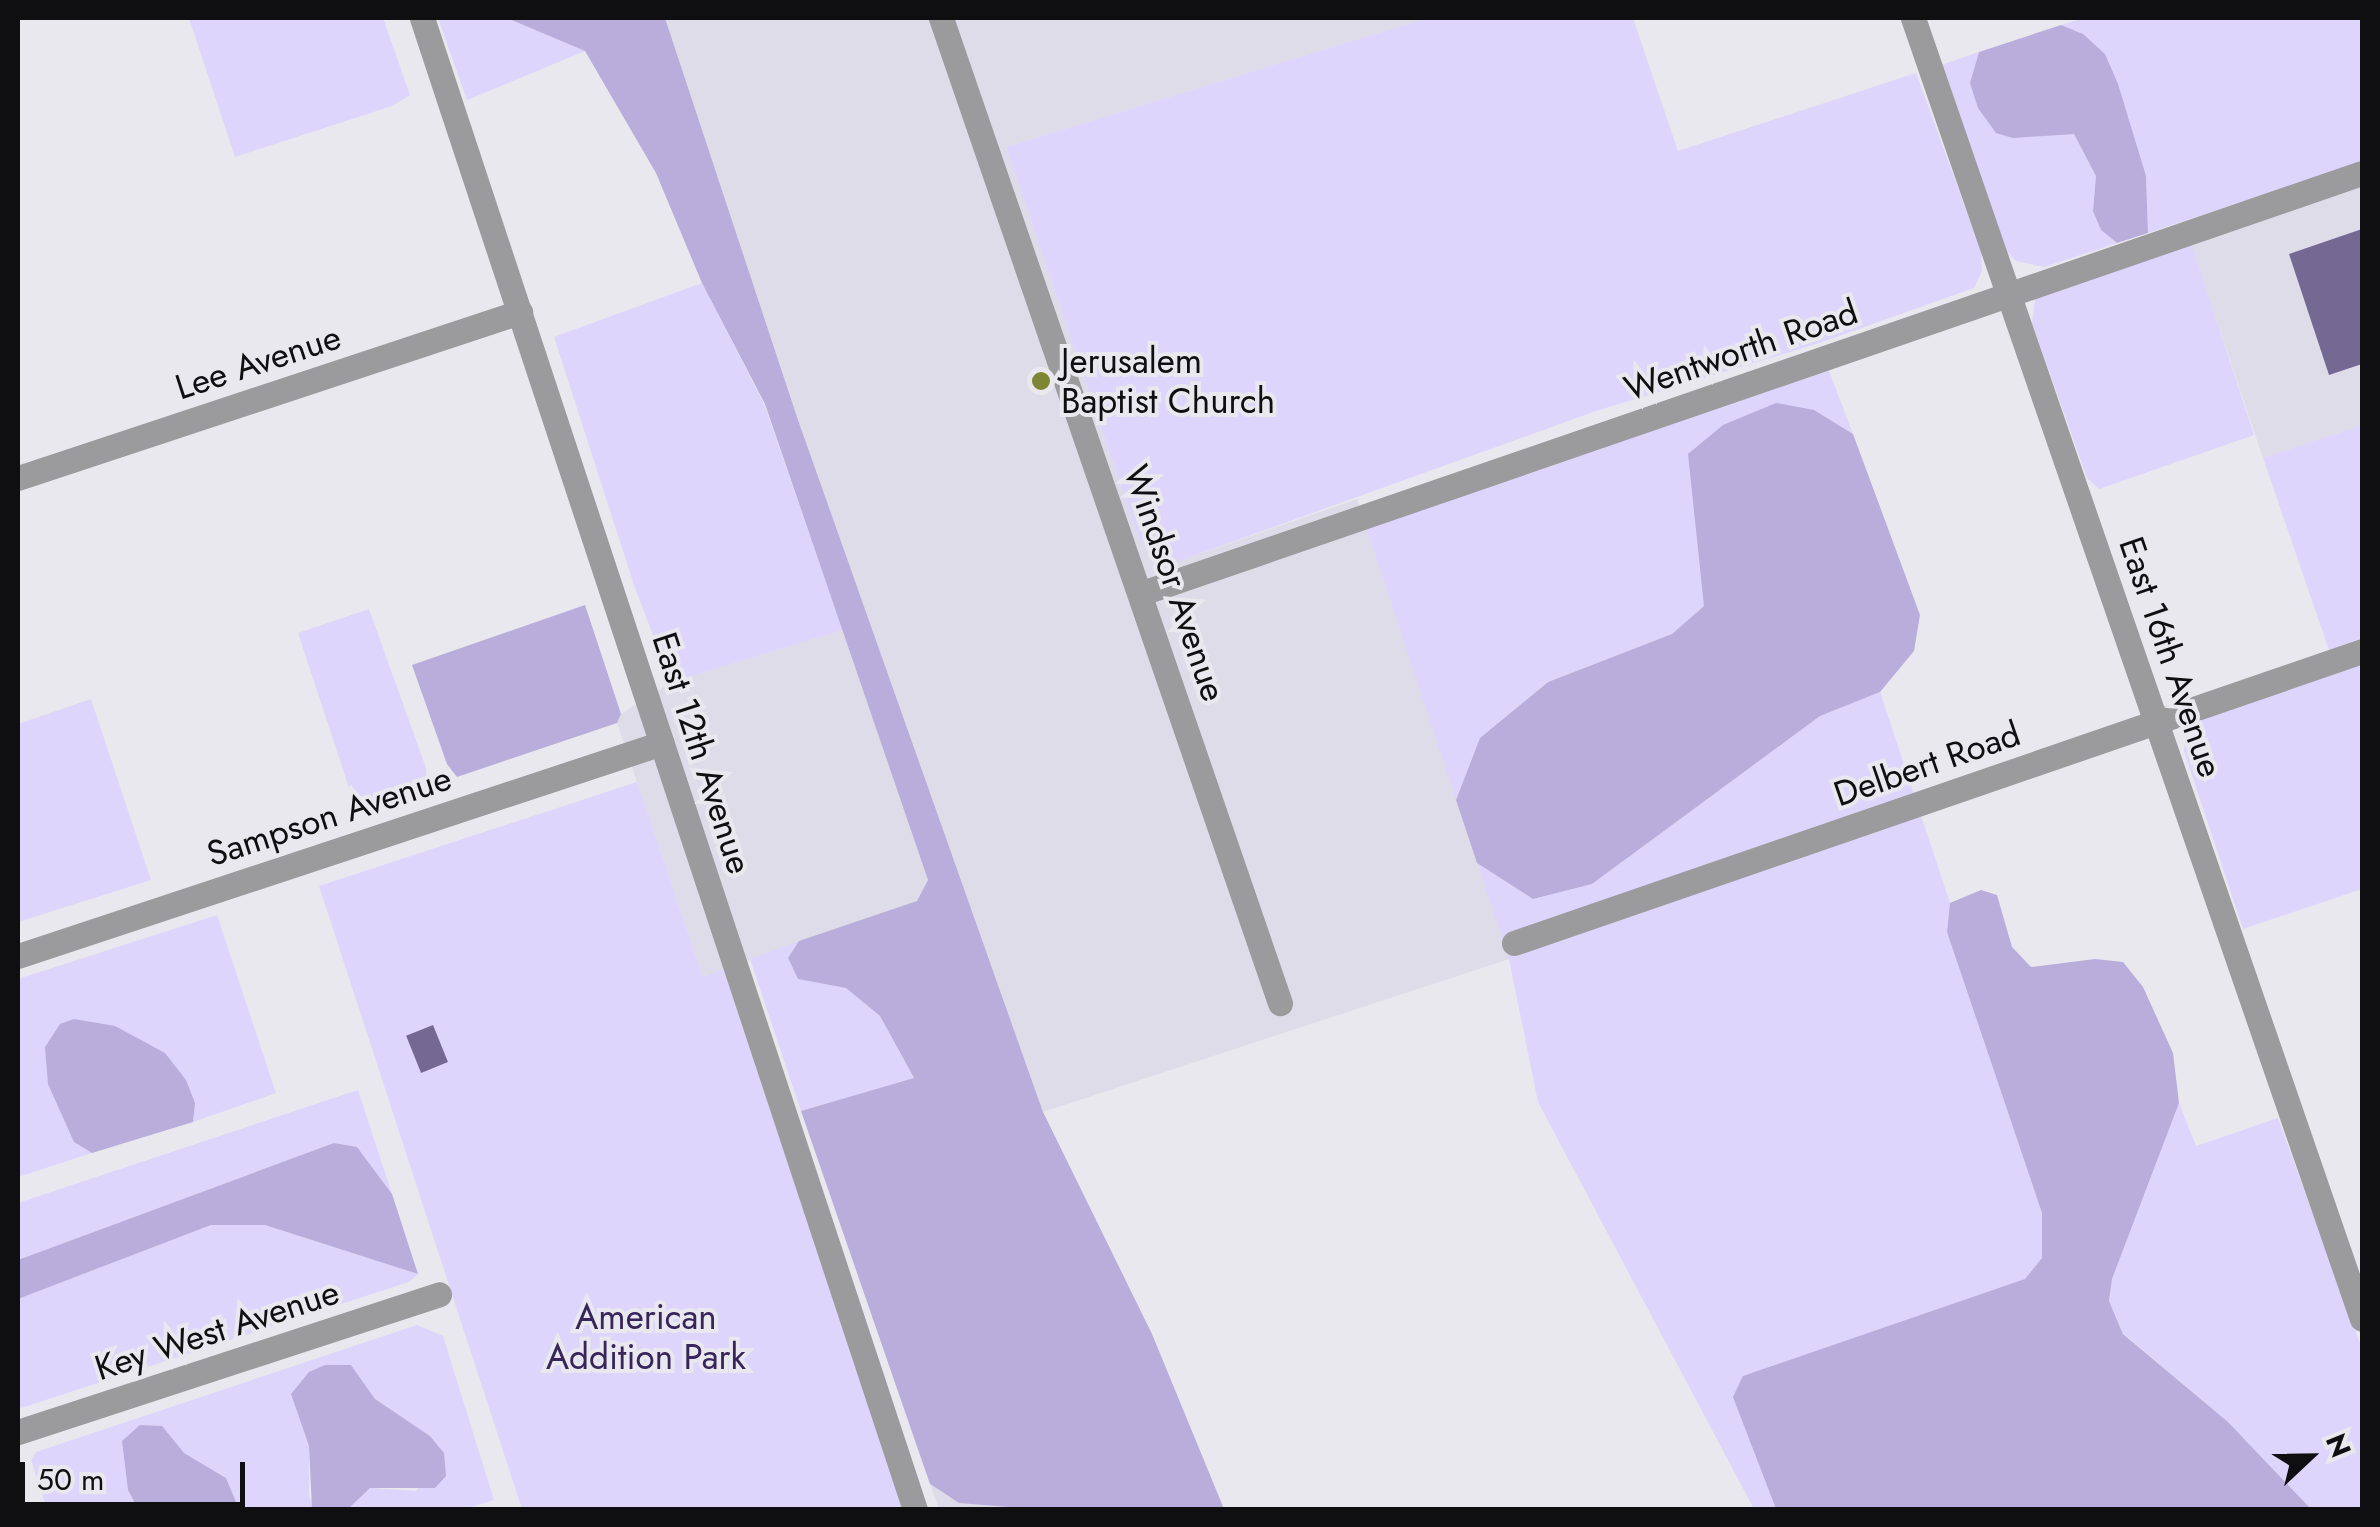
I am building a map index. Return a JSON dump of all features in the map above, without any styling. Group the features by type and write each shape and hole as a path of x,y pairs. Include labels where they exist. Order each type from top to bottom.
{"street":[{"name":"East 12th Avenue","path":"422,18 915,1510"},
{"name":"Windsor Avenue","path":"941,18 1280,1003"},
{"name":"East 16th Avenue","path":"1913,18 2362,1319"},
{"name":"Wentworth Road","path":"1142,593 2362,173"},
{"name":"Lee Avenue","path":"18,478 520,312"},
{"name":"Delbert Road","path":"1514,943 2362,651"},
{"name":"Sampson Avenue","path":"18,956 662,743"},
{"name":"Key West Avenue","path":"18,1432 439,1294"}],"shaded area":[{"path":"507,18 665,18 798,420 1043,1112 1152,1334 1224,1509 1045,1510 959,1503 930,1484 801,1111 914,1078 880,1016 846,988 798,979 788,958 799,941 917,901 928,880 765,404 702,283 656,173 585,51"},
{"path":"665,18 1427,18 1006,147 1139,539 1159,561 1179,561 1357,499 1509,959 1043,1112 798,420"},
{"path":"2061,25 2083,34 2105,54 2118,84 2146,176 2148,233 2117,243 2101,230 2093,211 2096,176 2074,134 2013,138 1996,133 1978,108 1970,83 1979,52"},
{"path":"2362,161 2362,425 2263,458 2183,221"},
{"path":"1776,403 1814,410 1853,434 1920,615 1914,651 1880,692 1820,716 1592,884 1533,899 1477,863 1456,800 1480,738 1548,682 1672,634 1704,606 1688,454 1723,425"},
{"path":"585,605 621,714 617,723 457,777 447,764 412,665"},
{"path":"843,630 928,880 917,901 703,977 617,723 621,714 671,682"},
{"path":"1981,890 1997,895 2012,947 2031,967 2095,959 2123,962 2143,987 2173,1053 2179,1103 2112,1279 2109,1301 2123,1334 2228,1422 2311,1509 1776,1509 1733,1397 1743,1376 2025,1279 2042,1258 2042,1213 1947,932 1950,903"},
{"path":"74,1019 115,1026 165,1053 186,1080 195,1103 193,1122 92,1153 74,1142 48,1084 45,1047 60,1024"},
{"path":"334,1143 357,1147 392,1194 418,1274 265,1225 211,1225 18,1299 18,1260"},
{"path":"325,1365 351,1365 375,1399 430,1436 444,1453 446,1476 435,1488 370,1488 350,1507 312,1508 309,1446 291,1394 309,1372"},
{"path":"140,1425 162,1426 184,1453 226,1478 239,1509 138,1509 128,1490 122,1441"},
{"path":"930,1484 959,1503 1045,1509 939,1509"}],"green space":[{"path":"189,18 383,18 410,95 392,106 235,157"},
{"path":"438,18 507,18 585,51 467,100"},
{"path":"1427,18 1633,18 1678,151 1916,73 1981,251 1982,271 1974,288 1819,343 1596,411 1179,561 1159,561 1139,539 1006,147"},
{"path":"2084,18 2362,18 2362,161 2148,233 2146,176 2083,34 2061,25"},
{"path":"1979,52 1970,83 2074,134 2096,176 2093,211 2101,230 2117,243 2044,267 2016,261 2005,250 1941,65"},
{"path":"2190,240 2254,435 2099,489 2087,478 2032,323 2035,300 2048,289"},
{"path":"702,283 764,404 843,630 671,682 635,588 554,337"},
{"path":"1826,363 1853,434 1814,410 1705,605 1672,634 1547,682 1480,738 1456,800 1366,527"},
{"path":"2362,425 2362,638 2329,650 2263,458"},
{"path":"369,609 426,768 427,789 357,812 298,633"},
{"path":"2362,660 2362,889 2243,929 2184,751 2185,734 2201,719"},
{"path":"1880,692 1950,903 1947,932 2042,1213 2042,1258 2025,1279 1734,1397 1776,1509 1754,1509 1538,1102 1509,959 1477,863 1533,899 1592,884 1820,716"},
{"path":"91,699 151,880 18,922 18,724"},
{"name":"American Addition Park","path":"637,782 703,977 726,968 909,1509 522,1509 319,886"},
{"path":"217,915 276,1093 193,1122 195,1103 74,1142 92,1153 18,1177 18,979"},
{"path":"799,941 788,958 798,979 846,988 880,1016 914,1079 801,1111 750,959"},
{"path":"358,1090 392,1194 357,1147 334,1143 18,1260 18,1203"},
{"path":"2179,1103 2196,1146 2278,1118 2362,1349 2362,1509 2311,1509 2228,1422 2123,1333 2109,1301 2112,1279"},
{"path":"211,1225 265,1225 418,1274 409,1282 18,1409 18,1299"},
{"path":"417,1325 443,1336 494,1500 464,1509 342,1509 370,1488 416,1491 444,1453 430,1436 375,1399 351,1365 325,1365 309,1372 291,1394 309,1446 309,1496 316,1509 239,1509 226,1478 184,1453 128,1490 138,1509 47,1509 31,1460 36,1452"}],"building":[{"path":"2362,229 2362,364 2329,375 2289,254"},
{"path":"433,1025 448,1062 421,1073 406,1036"}],"place":[{"name":"Jerusalem Baptist Church","path":"1041,381"}]}
